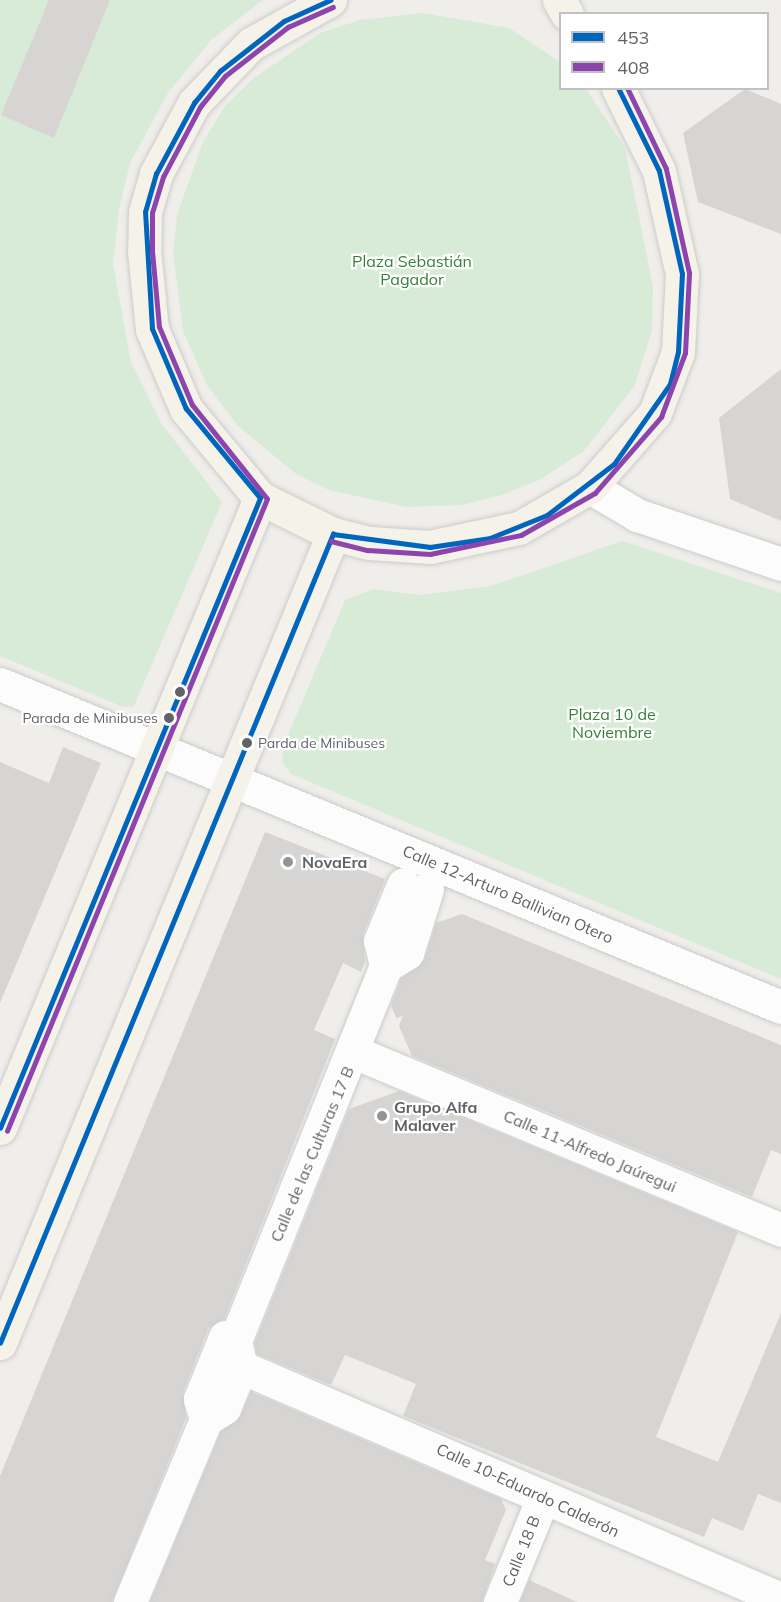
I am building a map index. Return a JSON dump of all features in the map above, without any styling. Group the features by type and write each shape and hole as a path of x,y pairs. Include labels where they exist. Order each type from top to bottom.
{"main road":[{"path":"330,0 284,21 220,71 172,138 146,212 146,291 166,371 210,444 260,498 333,534 399,547 460,544 519,528 590,486 655,413 670,384 682,317 682,274 659,171 619,90"},
{"path":"0,1128 260,498"},
{"path":"0,1343 235,781 333,534"}],"street":[{"path":"590,486 637,515 781,564"},
{"path":"0,684 157,748"},
{"name":"Calle 12-Arturo Ballivian Otero","path":"157,748 781,1007"},
{"name":"Calle de las Culturas 17 B","path":"130,1602 206,1419 224,1408 234,1348 354,1052 386,966 407,953 415,887"},
{"name":"Calle 11-Alfredo Jaúregui","path":"354,1052 781,1230"},
{"name":"Calle 10-Eduardo Calderón","path":"234,1348 526,1486 542,1500 781,1599"},
{"name":"Calle 18 B","path":"500,1602 542,1500"}],"green space":[{"path":"0,0 263,0 211,40 168,93 130,163 119,209 113,264 131,362 161,423 222,502 134,706 123,707 0,656"},
{"name":"Plaza Sebastián Pagador","path":"423,13 509,28 559,61 559,90 587,90 625,148 653,286 652,330 635,385 584,451 539,480 502,495 462,505 406,507 329,490 296,474 238,426 207,385 183,331 173,253 177,215 203,142 225,106 254,78 320,33 360,20"},
{"name":"Plaza 10 de Noviembre","path":"622,541 781,593 781,979 291,774 282,762 283,747 345,600 373,589 419,595 491,586"}],"building":[{"path":"49,0 110,0 54,138 1,115"},
{"path":"744,90 781,104 781,234 698,202 683,133"},
{"path":"781,369 781,521 730,499 719,418"},
{"path":"63,747 101,763 0,1003 0,762 49,783"},
{"path":"265,832 385,879 363,934 365,961 361,972 343,963 314,1030 335,1039 224,1319 208,1329 183,1392 186,1418 112,1602 0,1602 0,1476"},
{"path":"462,914 781,1045 781,1154 771,1150 752,1197 412,1056 399,1026 403,1016 396,1018 391,1005 401,979 425,959 436,923"},
{"path":"399,1091 738,1232 656,1437 718,1462 781,1313 781,1503 758,1494 743,1531 712,1518 704,1537 403,1416 416,1384 345,1355 331,1385 257,1354 255,1343 349,1109"},
{"path":"251,1392 501,1499 506,1510 485,1560 495,1564 482,1602 150,1602 221,1432 241,1416"},
{"path":"529,1580 577,1602 520,1602"}],"transit line":[{"name":"453","path":"0,1128 260,498 186,409 152,329 145,212 156,174 194,103 220,71 284,21 330,0"},
{"name":"408","path":"7,1131 267,499 192,405 159,327 152,251 152,213 163,177 200,107 225,76 288,27 333,7"},
{"name":"453","path":"0,1343 333,534 430,547 490,538 547,515 614,464 670,384 678,352 682,274 659,171 619,90"},
{"name":"408","path":"331,541 368,550 430,554 521,535 595,493 661,417 685,353 689,273 666,169 628,90"}],"place":[{"name":"Parada de Minibuses","path":"169,718"},
{"name":"Parda de Minibuses","path":"247,743"},
{"name":"NovaEra","path":"288,862"},
{"name":"Grupo Alfa Malaver","path":"382,1116"}]}
